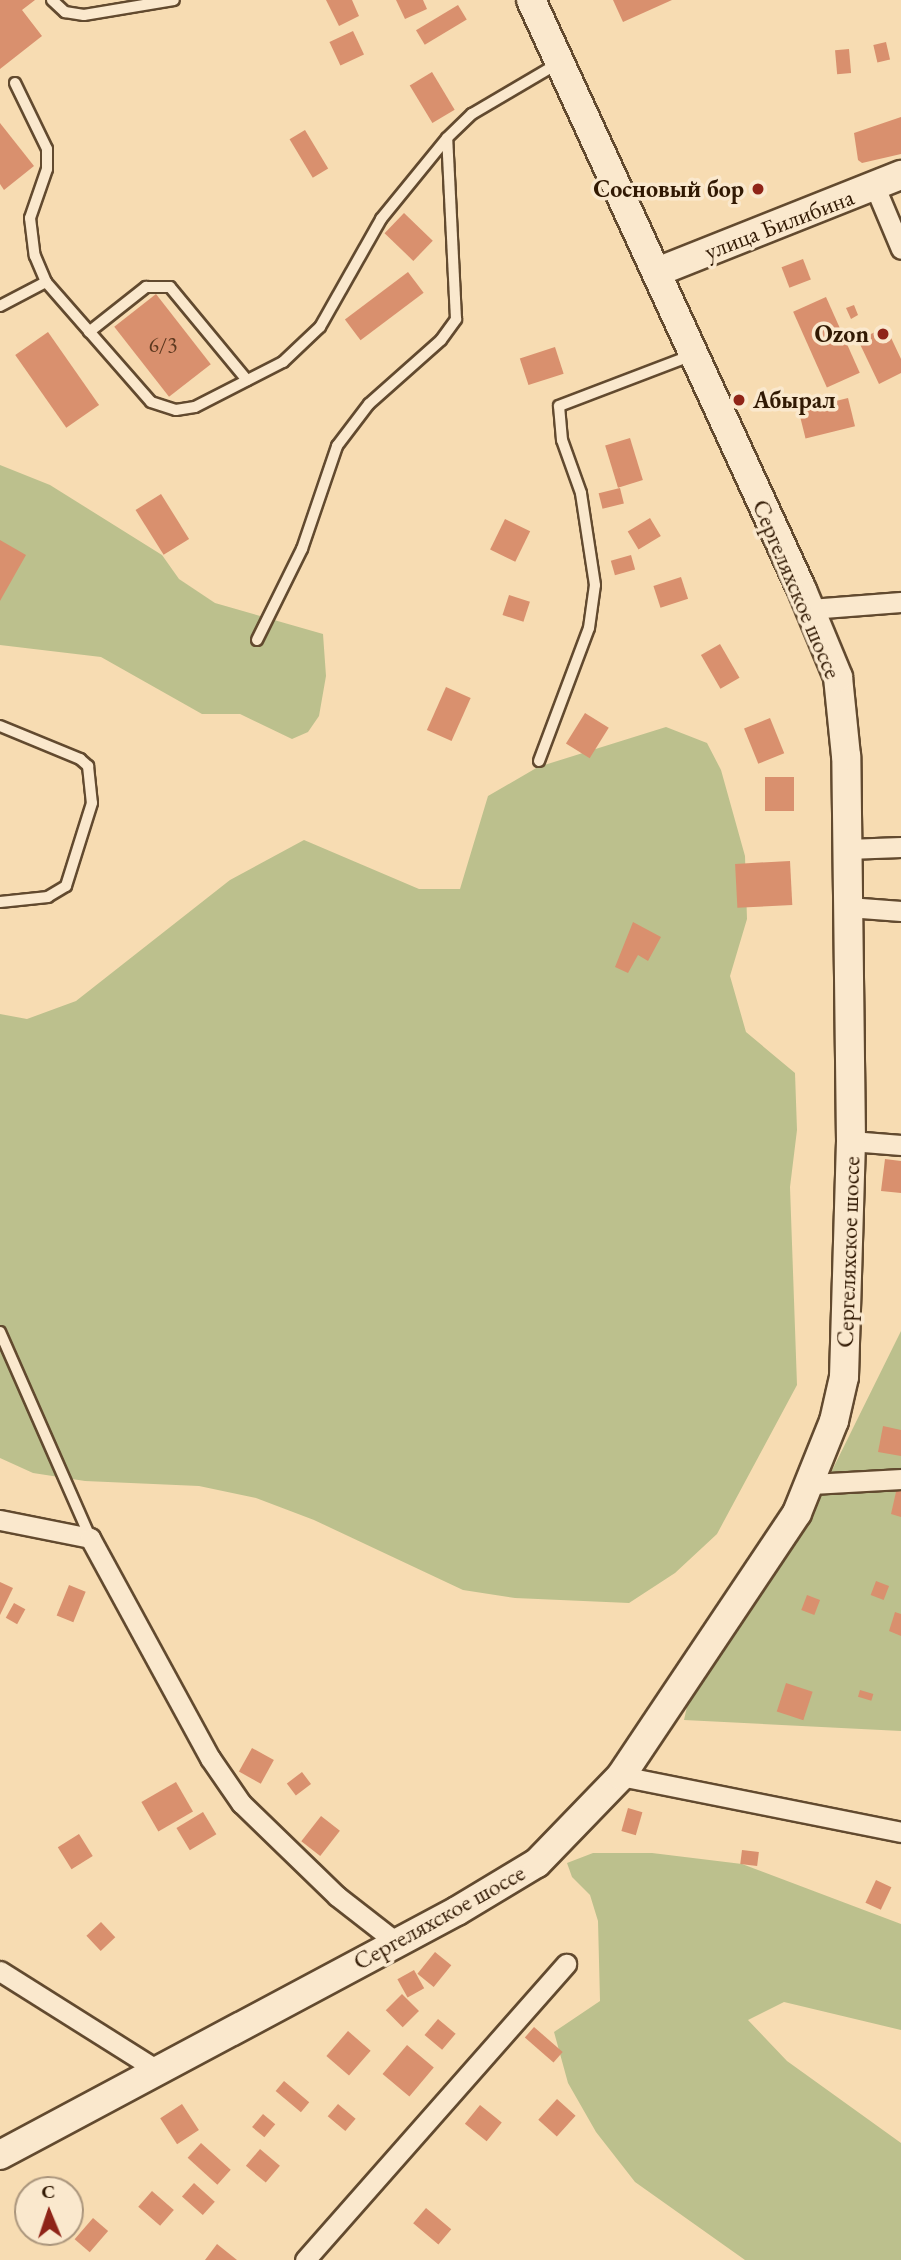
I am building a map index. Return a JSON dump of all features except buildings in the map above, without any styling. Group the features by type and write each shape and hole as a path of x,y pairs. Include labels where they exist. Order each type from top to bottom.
{"main road":[{"name":"Сергеляхское шоссе","path":"0,2155 537,1863 621,1776 797,1513 812,1483 844,1377 851,1141 846,755 838,677 810,608 691,356 657,272 531,0"},
{"name":"улица Билибина","path":"657,272 901,175"}],"street":[{"path":"875,187 901,249"},
{"path":"810,608 901,602"},
{"path":"847,849 901,847"},
{"path":"848,907 901,911"},
{"path":"851,1141 901,1145"},
{"path":"812,1483 901,1479"},
{"path":"0,1520 90,1538 210,1758 241,1803 337,1896 396,1942"},
{"path":"621,1776 901,1832"},
{"path":"305,2260 566,1964"},
{"path":"0,1971 157,2070"}],"lane":[{"path":"52,0 65,12 84,15 174,0"},
{"path":"15,83 47,149 47,169 30,218 35,256 46,282 151,402 167,409 195,407 283,362 320,327 381,219 447,138 472,114 561,62"},
{"path":"257,640 302,549 337,446 369,404 441,340 456,319 447,138"},
{"path":"0,306 46,282"},
{"path":"89,332 146,287 170,286 247,380"},
{"path":"539,761 589,628 595,585 582,493 562,440 559,406 691,356"},
{"path":"0,726 80,759 88,766 92,803 66,887 48,897 0,902"},
{"path":"0,1332 90,1538"}],"green space":[{"path":"0,465 50,485 162,555 179,579 215,603 323,634 326,676 319,716 308,732 292,739 240,714 202,714 101,657 0,645"},
{"path":"666,727 707,743 721,770 745,856 747,919 730,976 746,1032 795,1073 797,1130 790,1187 797,1385 717,1534 675,1573 629,1603 515,1598 463,1590 314,1520 256,1498 199,1486 85,1481 33,1473 0,1458 0,1014 27,1019 76,1001 230,880 304,840 419,889 460,889 488,796 538,767"},
{"path":"901,1331 901,1731 684,1720 693,1680 808,1519"},
{"path":"593,1853 652,1853 742,1864 901,1924 901,2030 784,2002 748,2020 787,2061 901,2143 901,2260 745,2260 635,2182 596,2132 568,2083 554,2032 600,2001 598,1921 590,1895 572,1877 567,1863"}],"place":[{"name":"Сосновый бор","path":"758,189"},
{"name":"Ozon","path":"883,334"},
{"name":"Абырал","path":"739,400"}]}
